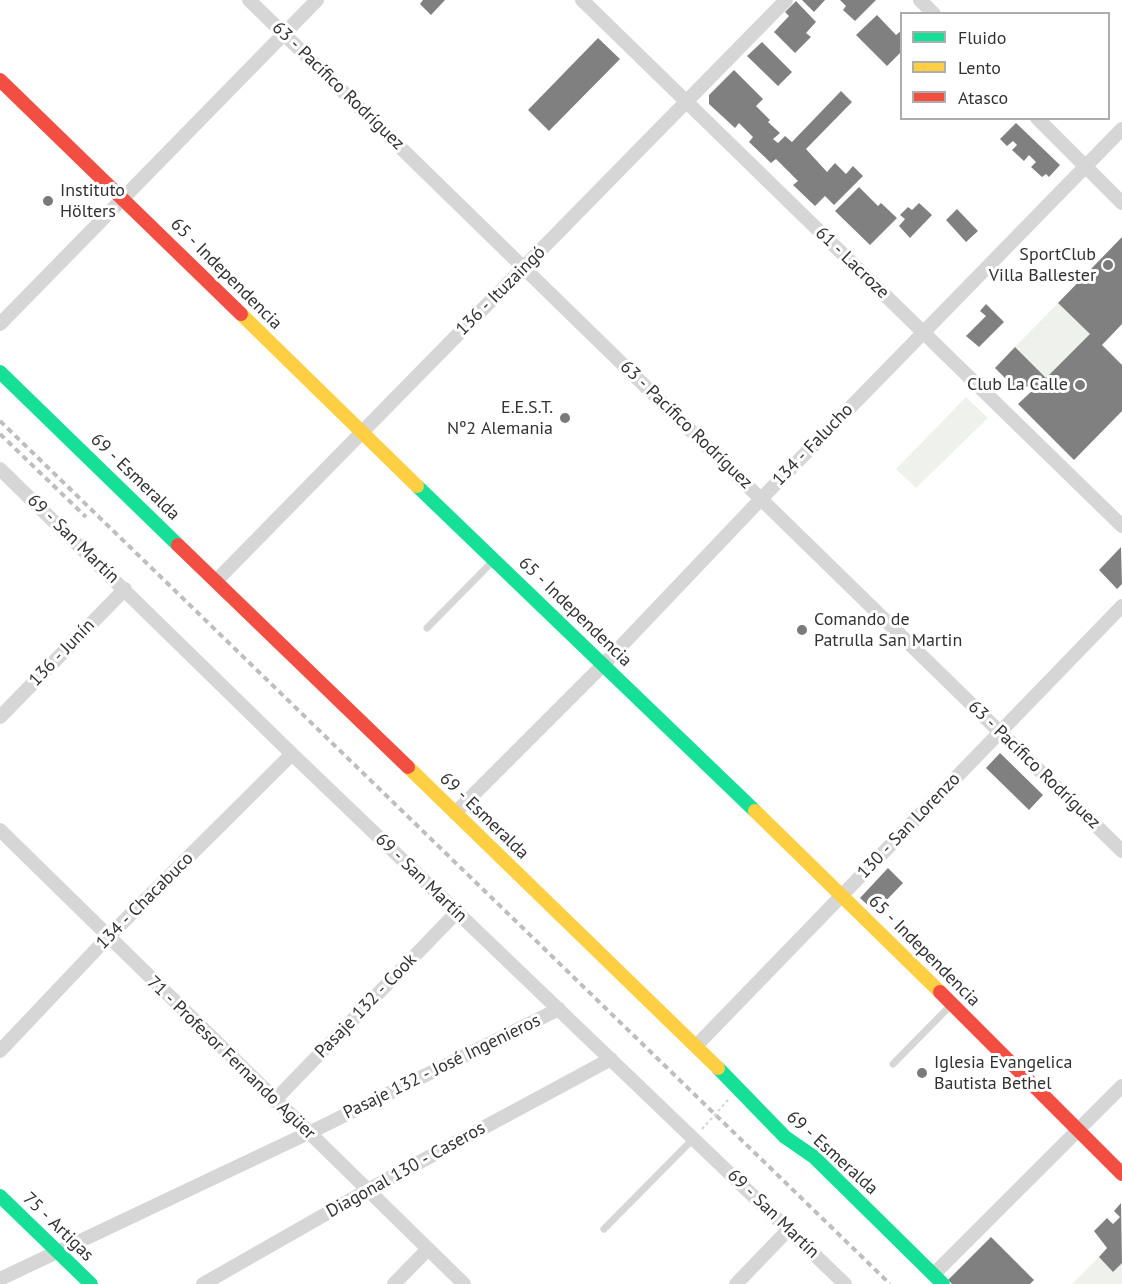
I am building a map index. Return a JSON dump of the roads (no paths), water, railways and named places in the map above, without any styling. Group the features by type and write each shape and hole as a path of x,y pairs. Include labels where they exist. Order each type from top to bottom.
{"street":[{"name":"63 - Pacífico Rodríguez","path":"249,0 1122,851"},
{"path":"0,324 317,0"},
{"name":"61 - Lacroze","path":"582,0 1122,526"},
{"name":"136 - Ituzaingó","path":"216,581 786,0"},
{"path":"920,0 932,12"},
{"name":"65 - Independencia","path":"0,80 361,432 842,895 1122,1174"},
{"path":"1039,120 1122,203"},
{"name":"134 - Falucho","path":"455,813 603,665 761,499 1122,129"},
{"name":"69 - Esmeralda","path":"0,372 696,1046 785,1137 814,1157 936,1281"},
{"name":"69 - San Martín","path":"0,469 292,754 845,1284"},
{"name":"136 - Junín","path":"0,717 125,589"},
{"name":"130 - San Lorenzo","path":"696,1046 1122,606"},
{"name":"134 - Chacabuco","path":"0,1051 108,937 292,754"},
{"name":"71 - Profesor Fernando Agüer","path":"0,830 274,1101 464,1284"},
{"name":"Pasaje 132 - Cook","path":"274,1101 457,912"},
{"name":"Pasaje 132 - José Ingenieros","path":"0,1279 308,1133 559,1009"},
{"name":"Diagonal 130 - Caseros","path":"204,1284 366,1191 611,1059"},
{"path":"785,1137 840,1193 936,1281 1122,1086"},
{"name":"75 - Artigas","path":"0,1196 91,1284"},
{"path":"736,1284 789,1229"},
{"path":"394,1284 428,1249"}],"lane":[{"path":"427,628 494,559"},
{"path":"893,1064 951,1004"},
{"path":"603,1229 694,1138"}],"railway":[{"path":"0,421 890,1284"},
{"path":"0,434 86,517"}],"place":[{"name":"Instituto Hölters","path":"48,201"},
{"name":"SportClub Villa Ballester","path":"1108,265"},
{"name":"Club La Calle","path":"1080,385"},
{"name":"E.E.S.T. Nº2 Alemania","path":"565,418"},
{"name":"Comando de Patrulla San Martin","path":"802,630"},
{"name":"Iglesia Evangelica Bautista Bethel","path":"922,1073"}]}
